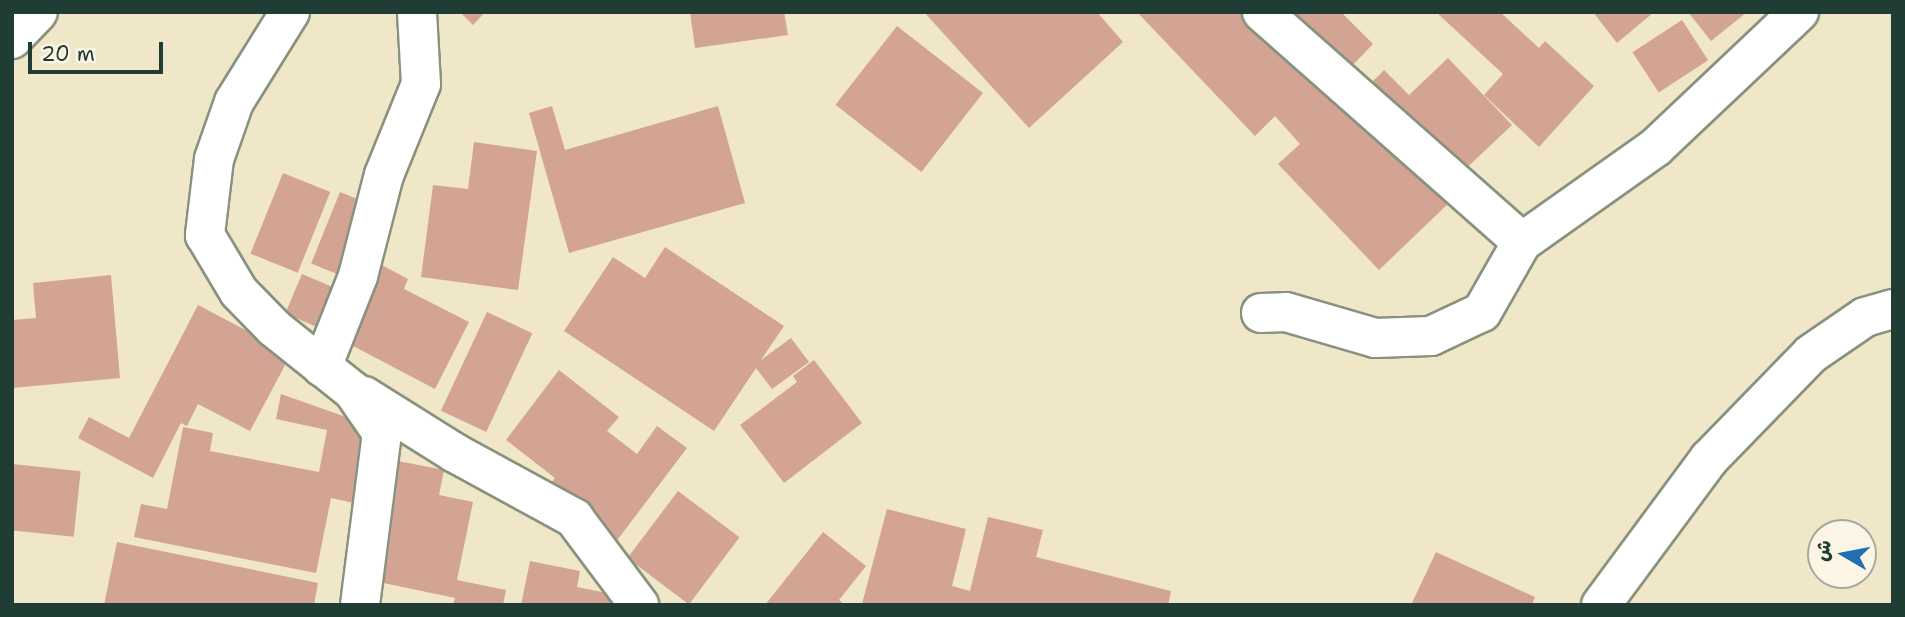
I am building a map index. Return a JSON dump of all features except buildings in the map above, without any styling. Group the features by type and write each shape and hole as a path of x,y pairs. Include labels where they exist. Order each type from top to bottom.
{"street":[{"path":"12,39 38,12"},
{"path":"290,12 234,102 214,159 205,235 239,292 274,328 353,391 382,433 360,605"},
{"path":"329,372 358,276 384,175 421,84 417,12"},
{"path":"1262,12 1522,242"},
{"path":"1261,313 1286,312 1375,338 1431,336 1482,312 1522,242 1656,147 1799,12"},
{"path":"1601,605 1709,459 1811,354 1865,317 1893,309"},
{"path":"329,372 455,453 574,518 639,605"}]}
